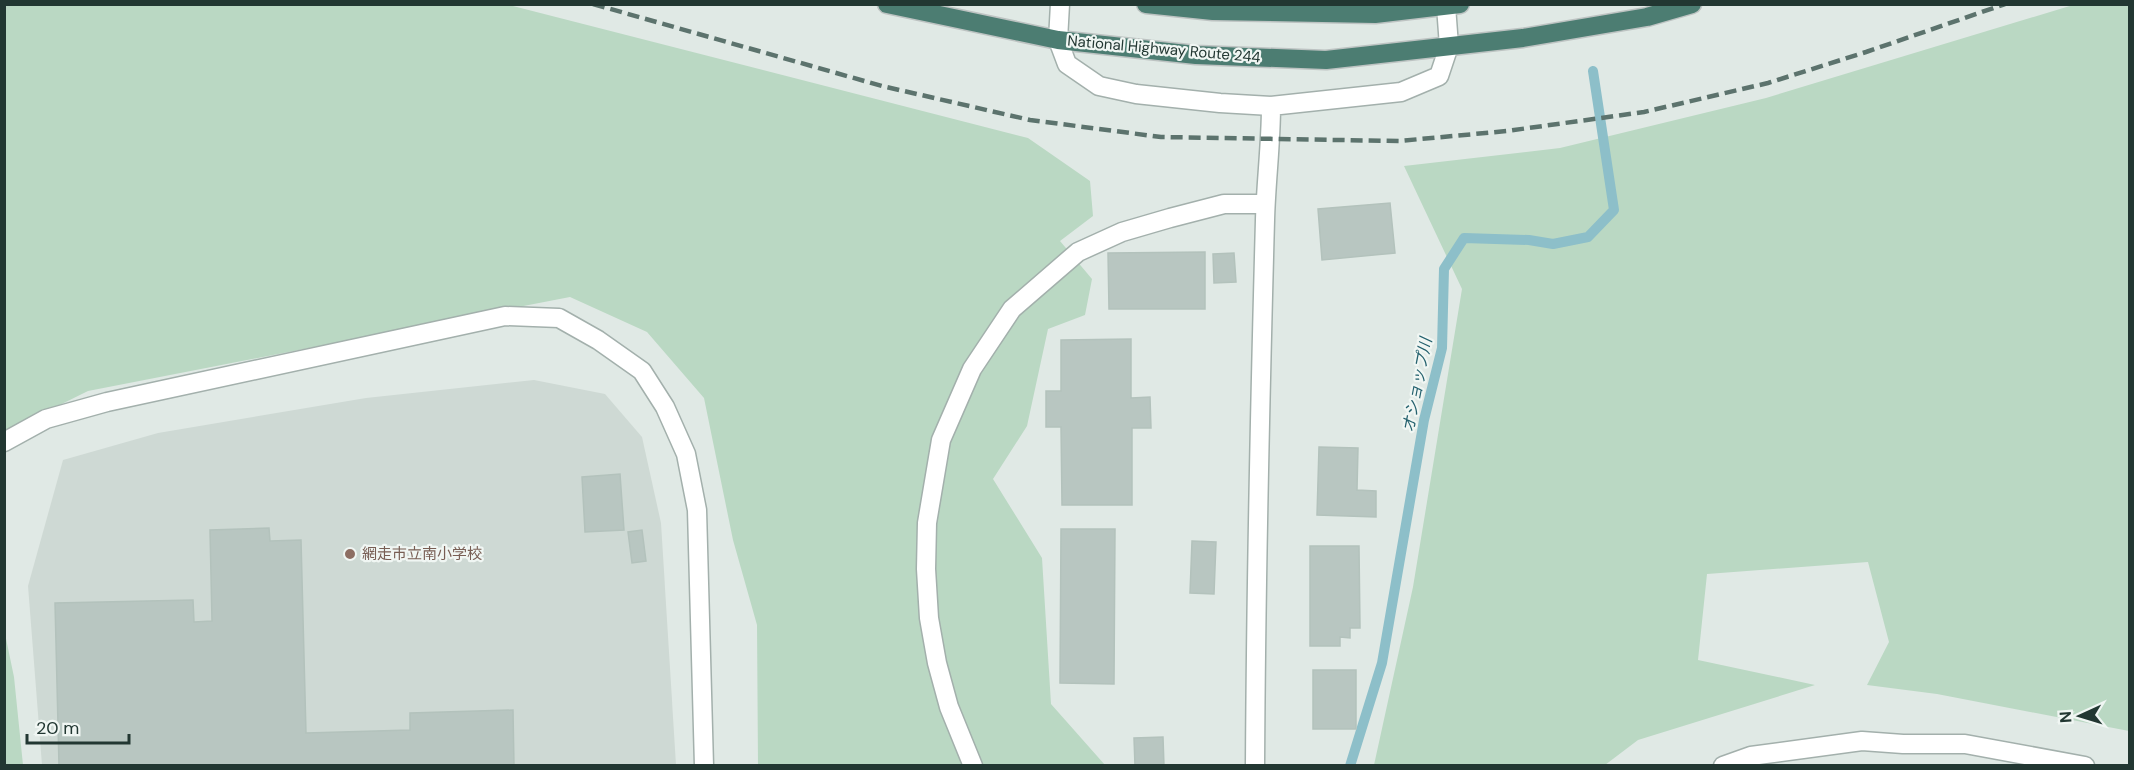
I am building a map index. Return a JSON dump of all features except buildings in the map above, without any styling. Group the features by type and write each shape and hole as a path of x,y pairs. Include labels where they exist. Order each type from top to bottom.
{"highway":[{"name":"National Highway Route 244","path":"887,4 1058,40 1196,55 1326,60 1524,38 1647,17 1692,4"},
{"path":"1146,4 1213,11 1282,14 1375,14 1453,5"}],"street":[{"path":"1060,4 1058,40 1067,64 1099,86 1136,93 1271,106 1401,92 1439,76 1449,46 1453,5"},
{"path":"1255,765 1256,548 1265,204 1271,140 1271,106"},
{"path":"973,765 949,706 938,663 929,618 926,569 927,523 940,440 972,369 1012,309 1078,252 1122,232 1224,204 1265,204"},
{"path":"4,442 46,419 107,402 505,316 559,318 598,340 642,371 665,407 686,454 697,510 704,765"},
{"path":"1723,765 1751,756 1862,741 1903,744 1965,744 2085,765"}],"shaded area":[{"name":"網走市立南小学校","path":"534,380 605,394 642,437 661,523 676,765 42,765 28,586 63,460 158,433 366,398"}],"green space":[{"path":"5,5 509,5 1028,138 1090,181 1093,216 1060,241 1092,279 1085,315 1048,329 1027,426 993,479 1042,558 1051,704 1105,765 758,765 757,625 733,540 704,398 647,332 570,297 88,391 5,432"},
{"path":"2073,5 2129,5 2129,731 1937,694 1867,685 1889,642 1868,562 1707,574 1698,660 1815,685 1638,740 1605,765 1374,765 1413,587 1462,289 1404,166 1560,148 1766,98"},
{"path":"4,629 14,677 23,765 5,765"}],"waterway":[{"name":"オショップ川","path":"1350,766 1382,663 1424,420 1442,348 1444,269 1464,238 1529,240 1553,244 1588,237 1614,210 1593,71"}],"railway":[{"path":"593,4 882,86 1030,120 1161,137 1399,141 1507,131 1644,112 1768,83 2005,4"}],"place":[{"name":"網走市立南小学校","path":"350,554"}]}
